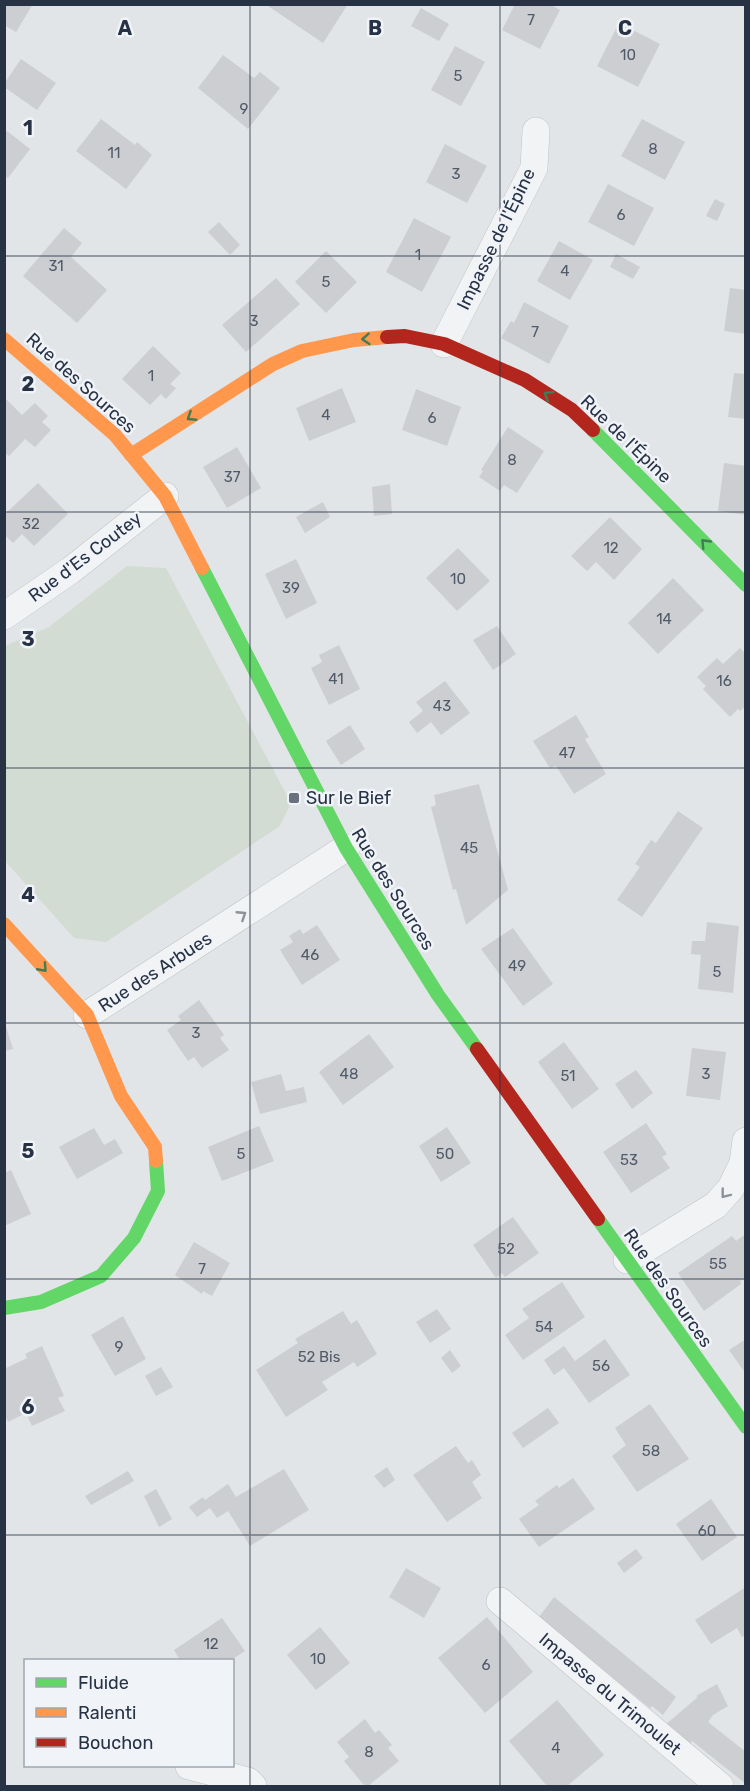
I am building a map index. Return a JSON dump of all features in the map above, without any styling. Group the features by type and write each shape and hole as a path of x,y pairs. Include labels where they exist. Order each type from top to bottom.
{"street":[{"name":"Impasse de l'Épine","path":"444,344 534,168 536,131"},
{"name":"Rue de l'Épine","path":"131,455 273,364 302,351 354,340 405,336 444,344 525,380 572,410 746,585"},
{"name":"Rue des Sources","path":"4,339 115,435 165,496 345,848 438,995 746,1427"},
{"name":"Rue d'Es Coutey","path":"4,616 71,570 165,496"},
{"name":"Rue des Arbues","path":"4,1308 41,1302 101,1276 134,1238 158,1191 155,1146 121,1096 87,1016 345,848"},
{"path":"4,924 87,1016"},
{"path":"627,1260 716,1205 731,1188 743,1163 746,1141"},
{"name":"Impasse du Trimoulet","path":"500,1601 720,1786"},
{"path":"193,1767 248,1781 253,1786"}],"shaded area":[{"path":"127,566 166,568 291,803 280,826 106,942 74,938 5,861 5,646 49,627"}],"building":[{"path":"4,4 33,4 16,32 4,25"},
{"path":"265,4 348,4 323,43"},
{"path":"515,4 550,4 560,10 540,49 502,30"},
{"path":"421,8 449,24 439,41 411,26"},
{"path":"619,23 660,44 638,87 597,66"},
{"path":"455,46 485,62 461,106 431,90"},
{"path":"223,55 254,78 260,72 280,88 248,129 198,88"},
{"path":"21,59 56,83 37,110 4,87"},
{"path":"101,119 135,145 137,142 152,155 126,189 76,151"},
{"path":"642,119 685,142 665,180 621,156"},
{"path":"7,131 30,149 8,178 4,175 4,135"},
{"path":"445,144 487,166 467,203 426,182"},
{"path":"608,184 654,208 634,246 588,222"},
{"path":"715,199 725,204 717,221 706,216"},
{"path":"414,218 451,237 422,292 386,272"},
{"path":"219,222 240,245 230,255 208,232"},
{"path":"64,228 82,243 71,257 107,290 77,323 23,276"},
{"path":"559,241 593,260 570,300 537,281"},
{"path":"326,251 357,282 326,313 295,282"},
{"path":"616,254 640,267 633,279 610,267"},
{"path":"276,278 300,304 246,352 222,325"},
{"path":"730,288 746,290 746,334 724,331"},
{"path":"524,302 569,326 549,364 501,338 511,321 514,323"},
{"path":"153,346 181,373 170,384 176,388 166,399 161,394 150,405 122,379"},
{"path":"734,373 746,374 746,419 728,417"},
{"path":"342,388 356,422 309,441 296,408"},
{"path":"416,389 461,407 447,446 402,430"},
{"path":"4,397 22,415 35,403 48,416 42,422 51,430 35,447 25,439 9,456 4,452"},
{"path":"508,427 544,451 517,493 504,485 500,491 479,477"},
{"path":"237,447 261,488 227,508 203,467"},
{"path":"724,463 746,466 746,515 718,511"},
{"path":"38,483 68,514 34,546 22,534 13,543 4,534 4,515"},
{"path":"390,484 392,514 374,516 372,487"},
{"path":"323,502 330,517 305,533 296,517"},
{"path":"610,517 642,549 614,580 596,562 587,571 571,556"},
{"path":"458,548 490,581 457,611 426,578"},
{"path":"296,559 317,603 286,619 265,574"},
{"path":"673,578 704,610 658,654 628,623"},
{"path":"497,626 516,654 493,670 473,640"},
{"path":"339,645 360,689 329,705 311,668 322,662 319,655"},
{"path":"740,648 746,654 746,706 740,711 738,709 730,717 703,689 706,686 697,677 717,658 723,664"},
{"path":"445,681 470,713 441,735 431,722 417,733 409,722 423,711 416,702"},
{"path":"576,715 589,737 585,739 606,774 574,794 556,766 550,768 533,741"},
{"path":"350,725 365,749 341,765 326,741"},
{"path":"479,784 508,890 466,925 456,889 453,890 431,807 436,805 434,795"},
{"path":"678,811 703,828 642,917 617,900 640,867 635,864 651,840 656,843"},
{"path":"707,922 739,926 733,993 698,989 701,955 691,954 692,941 705,941"},
{"path":"317,925 340,960 302,985 280,950 293,942 289,936 300,929 303,934"},
{"path":"513,928 553,984 523,1006 481,949"},
{"path":"199,1000 224,1035 220,1038 229,1050 202,1068 194,1057 188,1061 167,1030 181,1020 178,1016"},
{"path":"4,1020 13,1049 4,1051"},
{"path":"369,1034 394,1067 343,1105 319,1072"},
{"path":"564,1042 599,1089 572,1109 538,1062"},
{"path":"692,1048 726,1052 720,1100 686,1096"},
{"path":"636,1070 653,1093 632,1109 615,1084"},
{"path":"281,1074 286,1091 304,1087 307,1102 260,1114 251,1082"},
{"path":"646,1123 667,1154 662,1157 670,1168 631,1193 603,1152"},
{"path":"259,1126 274,1161 222,1181 208,1147"},
{"path":"447,1127 471,1163 441,1182 419,1146"},
{"path":"94,1128 104,1145 115,1139 123,1153 77,1179 59,1147"},
{"path":"11,1170 31,1214 4,1226 4,1173"},
{"path":"513,1217 539,1253 505,1277 502,1273 496,1278 473,1245"},
{"path":"746,1234 746,1278 704,1311 678,1273 732,1236 736,1241"},
{"path":"194,1242 230,1263 212,1296 203,1291 202,1294 175,1275"},
{"path":"562,1282 585,1317 523,1360 505,1335 529,1318 522,1309"},
{"path":"437,1309 451,1329 430,1343 416,1322"},
{"path":"343,1311 351,1324 357,1320 377,1354 357,1367 354,1362 322,1382 328,1390 286,1417 256,1370 298,1343 295,1339"},
{"path":"123,1316 146,1359 115,1376 91,1335"},
{"path":"605,1339 630,1375 589,1403 564,1368 554,1375 544,1360 564,1346 575,1361"},
{"path":"746,1339 746,1374 729,1350"},
{"path":"42,1346 64,1396 58,1398 65,1411 32,1426 26,1413 8,1422 4,1414 4,1369 27,1358 25,1354"},
{"path":"450,1350 461,1366 452,1373 441,1358"},
{"path":"161,1367 173,1387 156,1396 145,1376"},
{"path":"650,1404 689,1459 637,1492 612,1456 626,1445 615,1428"},
{"path":"548,1408 559,1423 523,1448 512,1433"},
{"path":"456,1446 468,1463 472,1460 481,1475 472,1482 482,1498 447,1522 413,1475"},
{"path":"387,1467 395,1480 384,1488 374,1476"},
{"path":"284,1469 309,1510 250,1546 228,1511 217,1518 210,1508 197,1517 189,1507 203,1497 205,1500 228,1484 236,1497"},
{"path":"128,1471 134,1481 91,1505 85,1496"},
{"path":"573,1478 595,1509 539,1547 519,1519 539,1505 535,1501 557,1485 559,1488"},
{"path":"156,1489 172,1519 159,1527 144,1496"},
{"path":"711,1499 737,1537 702,1561 676,1524"},
{"path":"636,1549 643,1558 624,1573 617,1563"},
{"path":"406,1568 441,1588 424,1618 389,1597"},
{"path":"746,1587 746,1635 742,1637 737,1628 711,1644 695,1620"},
{"path":"554,1597 676,1697 663,1715 652,1706 650,1708 539,1617"},
{"path":"487,1617 533,1672 485,1713 438,1658"},
{"path":"222,1618 245,1651 233,1659 179,1659 174,1650"},
{"path":"320,1627 350,1663 316,1690 287,1655"},
{"path":"717,1684 728,1706 713,1715 708,1722 746,1752 746,1784 692,1741 690,1744 665,1725 698,1697 696,1696"},
{"path":"557,1700 604,1755 567,1786 547,1786 509,1741"},
{"path":"365,1719 375,1733 379,1730 392,1745 388,1748 399,1761 368,1786 363,1784 344,1761 349,1757 337,1742"}],"traffic: fast":[{"path":"593,430 746,585"},
{"path":"202,568 346,848 438,995 477,1049"},
{"path":"4,1308 41,1302 101,1276 134,1238 158,1191 156,1161"},
{"path":"598,1219 746,1427"}],"traffic: slow":[{"path":"131,455 273,364 302,351 354,340 387,337"},
{"path":"4,339 115,435 165,496 202,568"},
{"path":"4,924 87,1015 121,1096 155,1147 156,1161"}],"traffic: jam":[{"path":"387,337 405,336 444,344 525,380 572,410 593,430"},
{"path":"477,1049 598,1219"}],"place":[{"name":"Sur le Bief","path":"294,798"}]}
